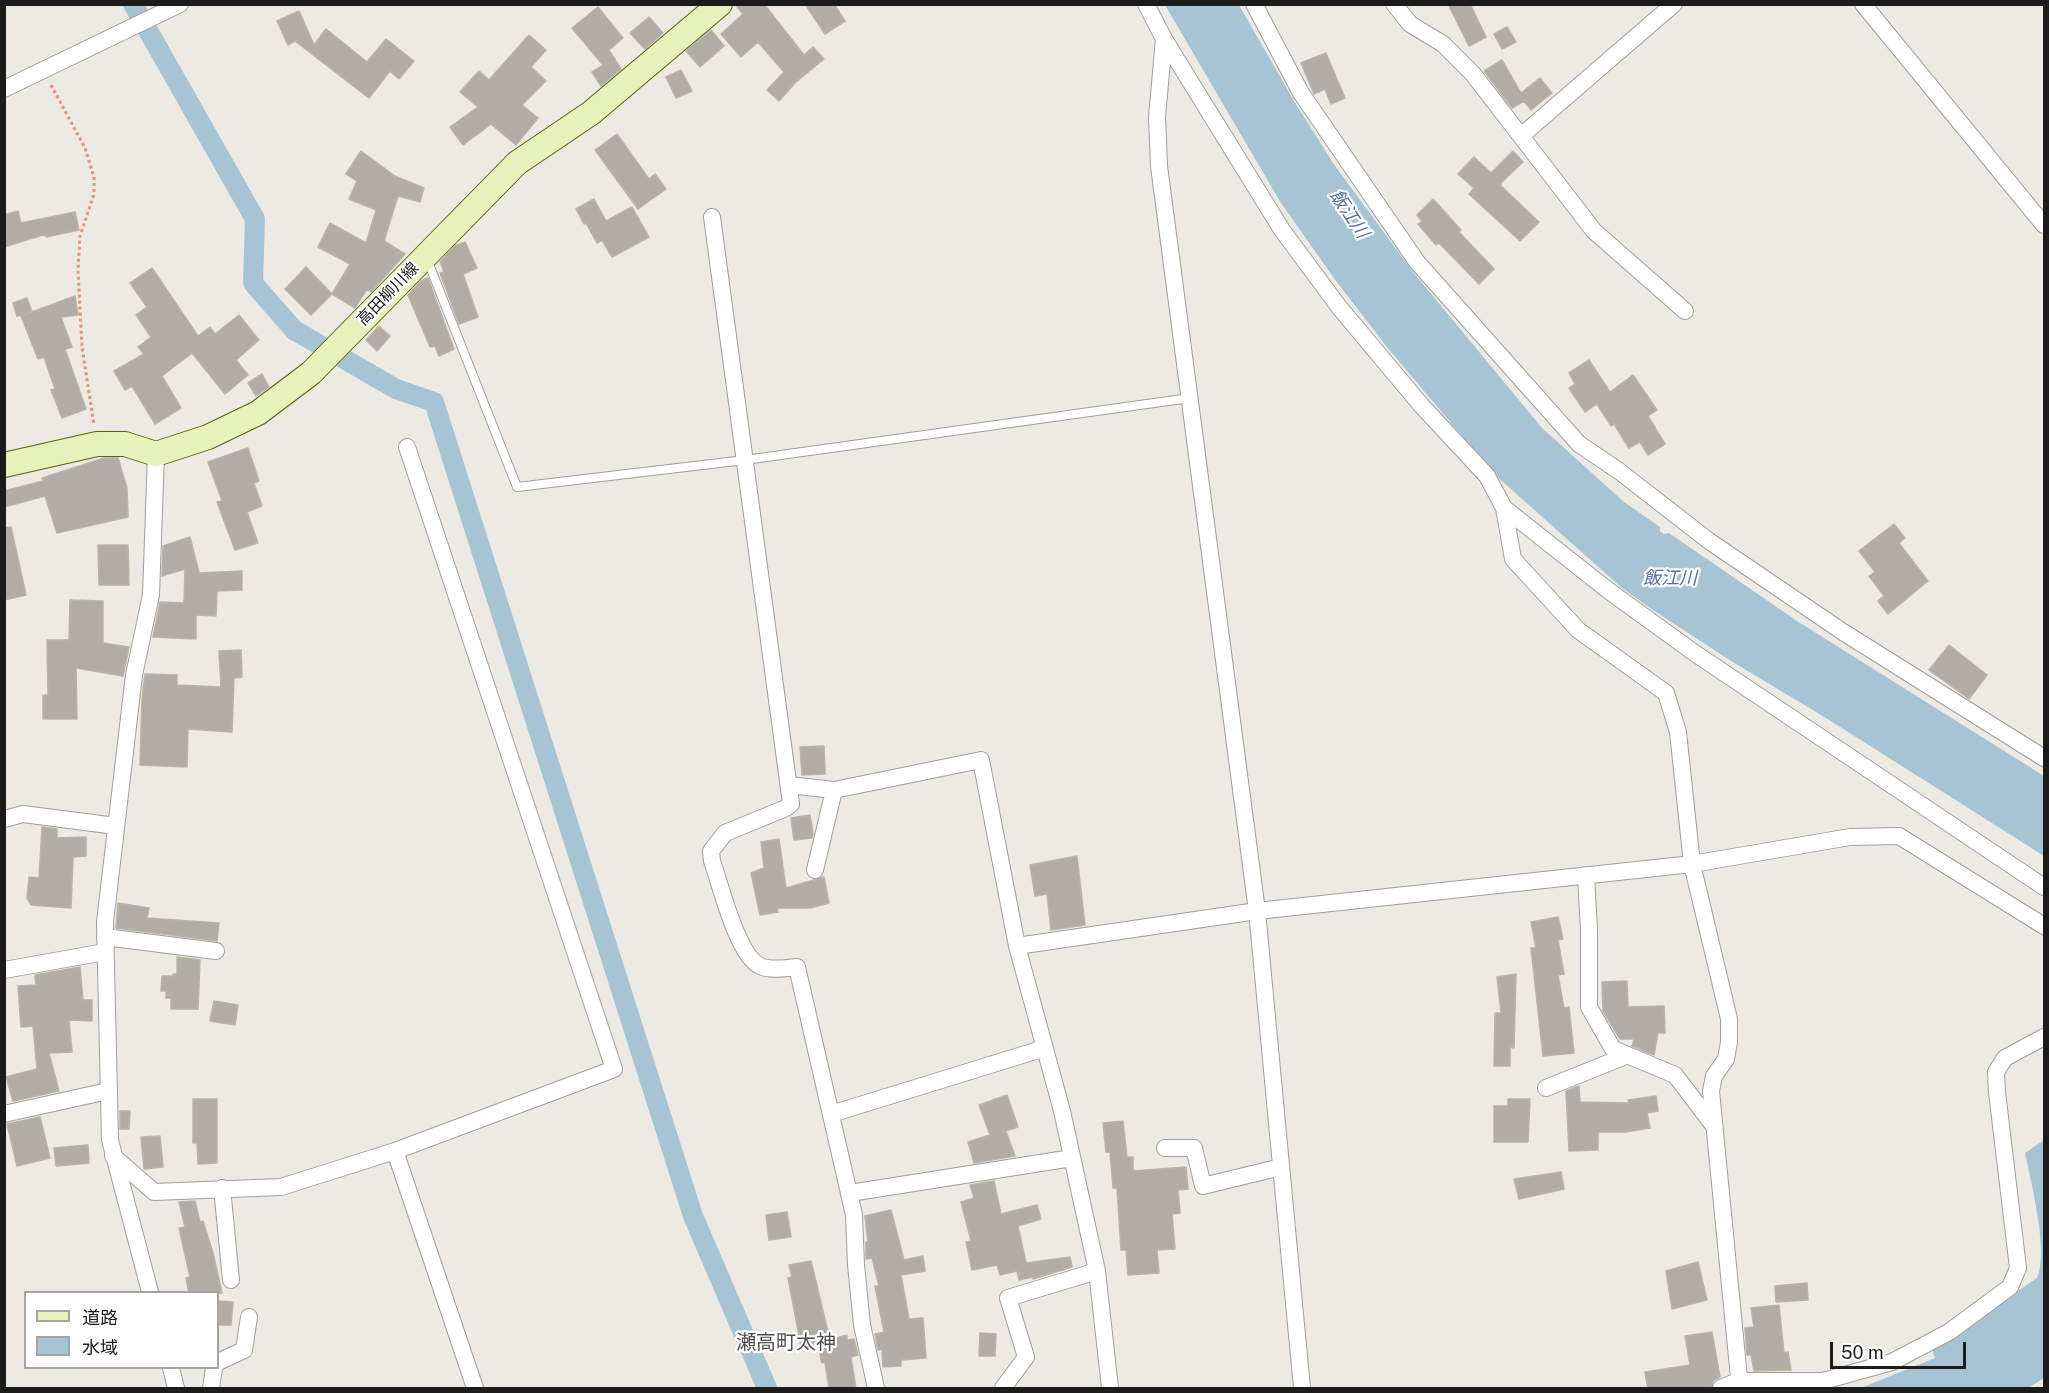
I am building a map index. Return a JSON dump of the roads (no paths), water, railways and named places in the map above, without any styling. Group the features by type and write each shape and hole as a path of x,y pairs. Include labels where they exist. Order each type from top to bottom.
{"main road":[{"name":"高田柳川線","path":"156,454 208,437 258,413 311,373 517,163 591,113 720,4"},
{"path":"4,465 97,444 125,444 156,454"}],"street":[{"path":"4,89 180,4"},
{"path":"1146,4 1164,39 1282,230 1339,307 1421,405 1487,476 1504,508 1513,559 1578,630 1665,693 1678,732 1692,864 1729,1020 1726,1059 1714,1076 1711,1091 1739,1386"},
{"path":"1254,4 1301,93 1417,262 1579,444 1619,471 1709,541 1785,593 2044,758"},
{"path":"1394,4 1410,24 1443,44 1473,74 1594,231 1685,311"},
{"path":"1521,136 1674,4"},
{"path":"1863,4 2044,225"},
{"path":"1164,39 1157,117 1159,166 1257,911 1302,1389"},
{"path":"712,217 791,804 725,833 711,851 712,861 739,942 748,956 759,966 772,969 797,967 854,1215 862,1325 876,1389"},
{"path":"113,1156 154,1192 280,1187 394,1151 614,1069 407,447"},
{"path":"149,1291 113,1156 108,1119 105,922 134,675 151,595 156,454"},
{"path":"1504,508 1609,591 1696,654 2044,887"},
{"path":"789,785 834,790 981,760 1017,946 1045,1048 1097,1271 1110,1389"},
{"path":"814,870 834,790"},
{"path":"4,819 22,814 116,826"},
{"path":"1017,946 1257,911 1692,864 1850,837 1899,836 2044,926"},
{"path":"1586,875 1589,1007 1613,1049 1675,1075 1715,1127"},
{"path":"4,970 105,945 216,951"},
{"path":"1721,1389 1822,1381 1892,1362 1949,1332 2010,1287 2018,1268 1996,1072 2005,1058 2044,1037"},
{"path":"831,1114 1045,1048"},
{"path":"1546,1088 1628,1055"},
{"path":"4,1114 108,1091"},
{"path":"1164,1148 1194,1148 1203,1186 1281,1167"},
{"path":"394,1151 475,1389"},
{"path":"850,1194 1072,1158"},
{"path":"222,1188 231,1280"},
{"path":"1003,1389 1026,1357 1008,1298 1097,1271"},
{"path":"219,1362 244,1350 249,1317"},
{"path":"171,1369 176,1389"},
{"path":"210,1389 214,1369"}],"lane":[{"path":"426,256 517,487 745,460 1190,398"}],"water":[{"name":"飯江川","path":"1165,5 1239,5 1294,101 1333,163 1413,272 1542,428 1624,502 1660,527 1660,531 1664,534 1669,533 1797,621 2044,776 2044,856 1650,608 1622,588 1494,474 1387,347 1336,281 1281,203"},
{"path":"2044,1140 2044,1378 2028,1388 1855,1388 1863,1387 1935,1358 1932,1349 2037,1278 2041,1252 2040,1235 2025,1153"}],"waterway":[{"path":"133,4 255,219 253,283 294,330 396,389 434,402 693,1216 767,1388"}],"district":[{"name":"瀬高町太神","path":"786,1343"}]}
